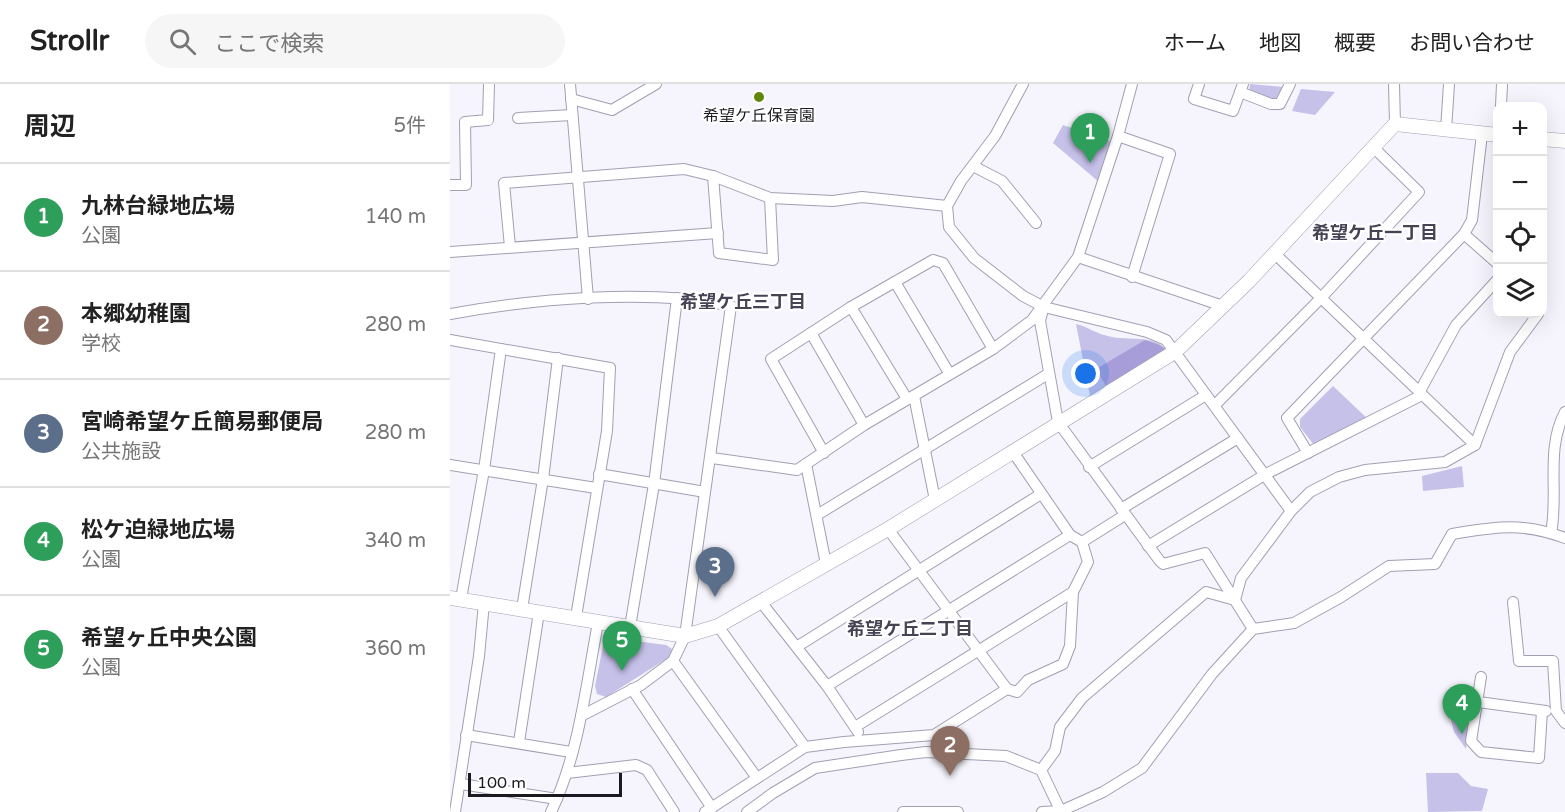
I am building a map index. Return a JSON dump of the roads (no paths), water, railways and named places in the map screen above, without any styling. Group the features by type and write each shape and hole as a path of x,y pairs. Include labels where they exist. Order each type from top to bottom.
{"street":[{"path":"450,185 466,185 465,123 488,120 489,84"},
{"path":"570,84 588,299"},
{"path":"571,99 612,110 656,84"},
{"path":"1023,84 995,136 946,206 949,227 974,258 1023,296 1044,307 1147,332 1166,340 1291,511"},
{"path":"712,458 797,470 864,425 993,349 1032,320 1044,307 1078,257 1118,136 1132,84"},
{"path":"1199,84 1194,99 1233,111 1241,88 1271,104 1280,104 1290,84"},
{"path":"501,349 484,470 455,598 684,636 718,626 888,529 1176,351 1223,306 1395,124 1394,84"},
{"path":"1446,130 1449,84"},
{"path":"1501,102 1502,84"},
{"path":"518,118 572,115"},
{"path":"1395,124 1493,135"},
{"path":"1308,453 1287,418 1464,234 1472,220 1482,134"},
{"path":"1118,136 1170,154 1132,277"},
{"path":"1547,139 1565,141"},
{"path":"1215,405 1321,298 1419,192 1373,147"},
{"path":"973,166 1002,181 1036,223"},
{"path":"510,247 504,183 684,168 770,198 833,201 862,197 946,206"},
{"path":"712,176 719,253 773,260 770,198"},
{"path":"450,252 718,233"},
{"path":"1464,234 1493,260"},
{"path":"1274,253 1475,445"},
{"path":"1078,257 1223,306"},
{"path":"824,453 771,359 851,308 933,260 943,264 993,349"},
{"path":"895,282 949,373"},
{"path":"1148,546 1266,474 1421,393 1456,325 1493,283"},
{"path":"630,627 654,484 677,298"},
{"path":"450,314 588,299 677,298 731,306 712,458 684,636 673,661 632,689 581,716"},
{"path":"1044,307 1040,321 1058,422 1089,467 1163,564 1205,553 1253,629"},
{"path":"851,308 910,397 926,449 935,500"},
{"path":"1234,600 1241,578 1291,511 1310,492 1339,477 1365,470 1445,462 1475,445 1509,352 1535,318"},
{"path":"811,333 864,425"},
{"path":"450,340 610,368 607,431 576,617"},
{"path":"522,609 543,479 558,358"},
{"path":"817,515 1048,374"},
{"path":"1089,467 1206,395"},
{"path":"1551,533 1557,439 1559,423 1565,412"},
{"path":"1082,542 1123,512 1238,438"},
{"path":"888,529 1007,689 1017,692 1028,680 1064,662 1070,646 1073,592 1088,562 1082,542 1070,535 1013,452"},
{"path":"806,464 826,564"},
{"path":"450,465 596,488"},
{"path":"599,474 705,492"},
{"path":"798,646 1041,494"},
{"path":"1042,812 1061,811 1103,792 1142,768 1212,674 1253,629 1294,623 1341,597 1389,566 1435,564 1452,534 1503,525 1551,533 1565,538"},
{"path":"827,686 1070,535"},
{"path":"855,727 1073,592"},
{"path":"1041,770 1055,751 1060,727 1082,698 1206,592 1234,600"},
{"path":"761,602 798,646 855,727 862,741"},
{"path":"1513,602 1519,661 1553,661 1556,711 1565,723"},
{"path":"455,812 479,656 484,603"},
{"path":"519,742 539,612"},
{"path":"551,812 567,773 581,716 598,623"},
{"path":"718,626 805,747"},
{"path":"673,661 756,778"},
{"path":"1481,677 1471,741 1481,752 1539,758 1542,711"},
{"path":"632,689 708,810 805,747 934,735 1007,689"},
{"path":"1478,702 1556,711"},
{"path":"466,735 571,752"},
{"path":"747,812 773,793 815,768 926,752 1006,756 1041,770 1061,811"},
{"path":"567,773 636,765 647,771 674,812"},
{"path":"461,784 557,799"},
{"path":"903,812 958,812"}],"place":[{"name":"希望ケ丘保育園","path":"759,97"},
{"name":"九林台緑地広場","path":"1090,163"},
{"name":"宮崎希望ケ丘簡易郵便局","path":"715,597"},
{"name":"希望ヶ丘中央公園","path":"622,671"},
{"name":"松ケ迫緑地広場","path":"1462,734"},
{"name":"本郷幼稚園","path":"950,776"}],"district":[{"name":"希望ケ丘一丁目","path":"1375,233"},
{"name":"希望ケ丘三丁目","path":"743,302"},
{"name":"希望ケ丘二丁目","path":"910,629"}]}
